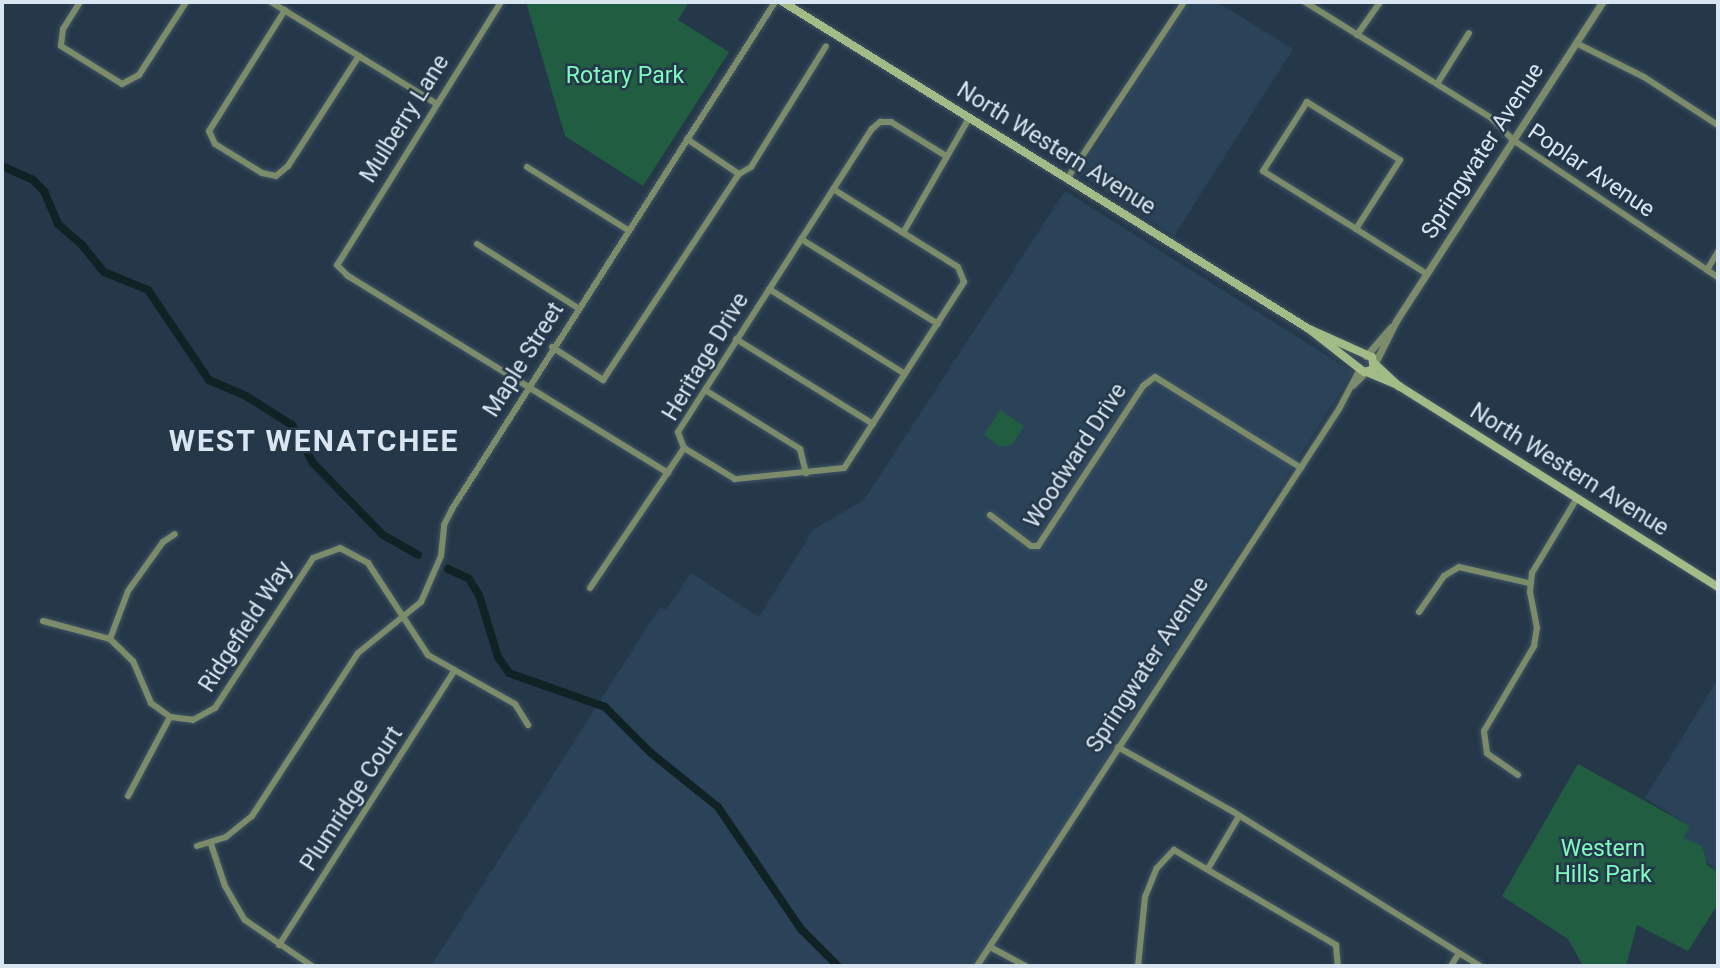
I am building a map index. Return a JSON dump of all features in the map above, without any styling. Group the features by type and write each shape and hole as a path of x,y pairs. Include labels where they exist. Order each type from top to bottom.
{"main road":[{"name":"North Western Avenue","path":"783,2 1309,329 1363,370 1399,386 1718,587"},
{"name":"North Western Avenue","path":"1309,329 1365,356 1399,386"},
{"path":"1363,370 1365,356"},
{"path":"1363,370 1375,363"}],"street":[{"path":"80,2 63,29 61,46 122,84 139,75 186,2"},
{"path":"271,2 435,103"},
{"name":"Mulberry Lane","path":"501,2 339,255 337,265 348,276 528,386"},
{"name":"Maple Street","path":"197,846 211,844 251,816 358,653 421,602 440,557 444,525 452,509 552,347 775,2"},
{"path":"1067,179 1184,2"},
{"name":"Poplar Avenue","path":"1305,2 1490,117 1513,140 1718,277"},
{"path":"1357,35 1380,2"},
{"name":"Springwater Avenue","path":"1375,363 1396,321 1602,2"},
{"path":"285,10 209,131 215,144 262,173 276,176 288,166 359,56"},
{"path":"1437,84 1469,33"},
{"path":"1576,43 1644,77 1718,125"},
{"path":"552,347 603,380 739,174 751,167 826,46"},
{"path":"1356,229 1399,160 1307,102 1264,171 1427,274"},
{"path":"833,189 903,233 944,169 946,156 969,118"},
{"name":"Heritage Drive","path":"903,233 965,275 938,324 844,468 735,479 684,448 678,432 833,189 880,122 891,122 946,156"},
{"path":"687,139 739,174"},
{"path":"527,167 628,230"},
{"path":"801,239 938,324"},
{"path":"477,244 578,307"},
{"path":"1707,270 1718,252"},
{"path":"769,289 905,374"},
{"name":"Springwater Avenue","path":"1365,356 1396,321"},
{"path":"736,339 873,424"},
{"name":"Springwater Avenue","path":"977,966 1363,370"},
{"name":"Woodward Drive","path":"990,515 1031,546 1038,546 1143,386 1155,377 1301,468"},
{"path":"528,386 668,473"},
{"path":"705,390 802,451 806,473"},
{"path":"590,588 684,448"},
{"path":"1518,775 1494,759 1483,739 1489,721 1534,646 1537,628 1529,583 1577,498"},
{"path":"110,639 128,591 163,542 175,534"},
{"name":"Ridgefield Way","path":"170,717 194,720 215,708 303,569 327,549 358,554 420,647 454,671 515,704 527,725"},
{"path":"1419,612 1444,576 1459,567 1529,583"},
{"path":"43,621 110,639 133,661 146,697 170,717 128,796"},
{"name":"Plumridge Court","path":"279,945 454,671"},
{"path":"1118,747 1239,816 1480,966"},
{"path":"1209,867 1239,816"},
{"path":"211,844 240,913 279,945 312,966"},
{"path":"1138,966 1145,897 1165,854 1183,851 1336,944 1338,966"},
{"path":"990,947 1025,966"},
{"path":"1451,966 1459,953"}],"shaded area":[{"path":"1188,2 1217,2 1293,49 1174,236 1078,174"},
{"path":"1065,191 1353,372 976,966 431,966 660,607 666,610 691,573 759,617 813,530 864,500"},
{"path":"1718,679 1718,872 1682,838 1690,826 1645,798"}],"green space":[{"name":"Rotary Park","path":"526,2 689,2 678,20 729,52 643,186 565,136"},
{"path":"1000,410 1024,426 1012,445 1001,447 984,435"},
{"name":"Western Hills Park","path":"1578,764 1690,826 1683,838 1702,846 1707,865 1718,872 1718,904 1688,951 1637,925 1626,966 1583,966 1568,939 1502,896"}],"waterway":[{"path":"2,166 33,180 44,191 58,224 82,245 104,272 148,290 209,380 246,396 292,425 313,463 383,535 418,555"},
{"path":"448,569 469,579 479,595 498,657 509,673 605,707 651,753 718,807 801,929 838,966"}],"district":[{"name":"WEST WENATCHEE","path":"314,441"}]}
